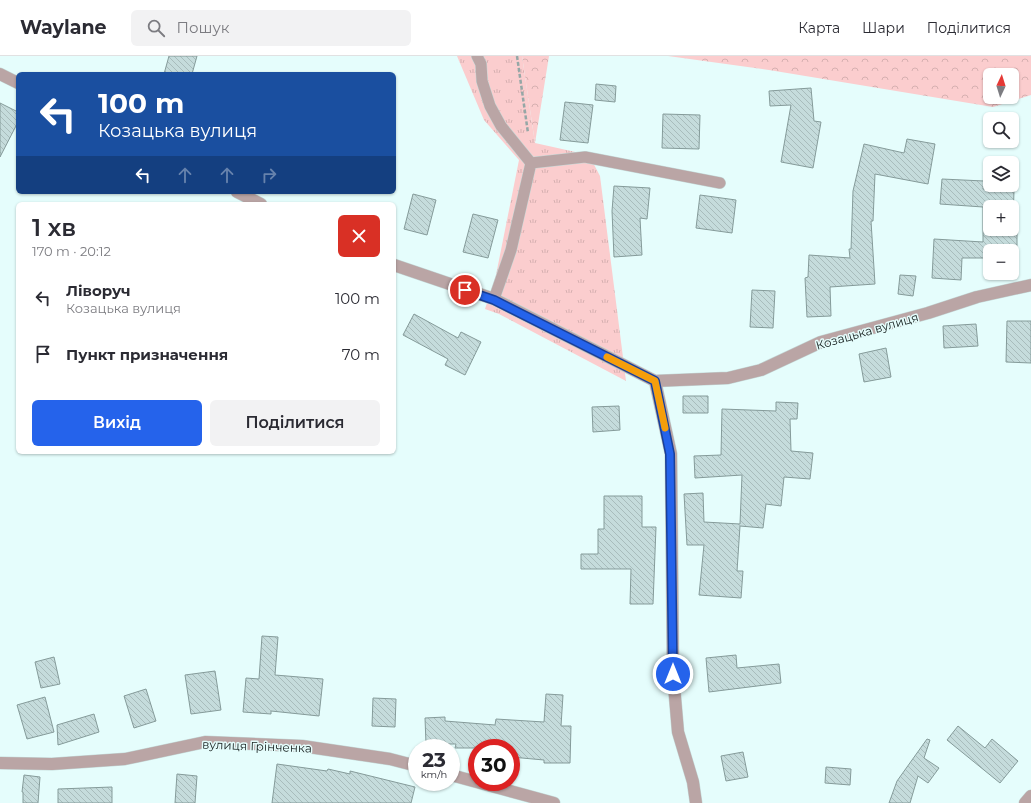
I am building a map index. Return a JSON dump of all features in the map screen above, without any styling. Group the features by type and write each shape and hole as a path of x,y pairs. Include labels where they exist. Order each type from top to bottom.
{"street":[{"path":"0,74 16,82"},
{"path":"241,194 257,202"},
{"name":"Козацька вулиця","path":"396,266 494,300 655,381 728,378 761,370 821,342 928,313 977,297 1031,285"},
{"path":"655,381 670,454 673,674 678,732 693,782 696,803"},
{"name":"вулиця Грінченка","path":"0,763 52,764 125,759 205,742 302,746 390,758 408,763"},
{"path":"460,777 554,803"},
{"path":"1025,803 1031,796"}],"lane":[{"path":"477,56 481,64 482,81 490,106 501,126 531,163"},
{"path":"531,163 586,157 720,183"},
{"path":"494,300 511,250 531,163"}],"path":[{"path":"517,56 528,134"}],"green space":[{"path":"457,56 522,56 535,143 589,155 600,176 626,381 499,314 485,309 496,275 519,160 484,120"},
{"path":"522,56 549,56 535,143"},
{"path":"668,56 1031,56 1031,95 1019,99 1019,68 983,68 983,104 1002,104 993,107 769,70"}],"building":[{"path":"169,56 197,56 193,72 165,72"},
{"path":"596,84 616,86 615,102 595,100"},
{"path":"811,88 814,121 821,122 813,168 781,162 791,105 770,106 769,91"},
{"path":"565,102 593,105 588,143 560,140"},
{"path":"0,103 16,111 16,126 0,157"},
{"path":"663,114 700,115 699,149 662,148"},
{"path":"907,139 935,144 928,184 875,174 873,221 871,221 875,284 830,287 831,316 807,317 805,278 808,277 809,255 850,258 849,249 851,249 853,191 864,144 904,153"},
{"path":"942,179 983,181 983,192 1014,192 1014,200 983,200 983,207 940,204"},
{"path":"614,186 650,188 647,219 640,218 642,255 614,257 612,211"},
{"path":"413,194 436,200 427,235 404,229"},
{"path":"700,195 736,200 732,233 696,228"},
{"path":"473,214 498,220 488,258 463,252"},
{"path":"983,236 1017,236 1017,244 983,244 983,258 962,258 961,280 932,278 934,239 983,242"},
{"path":"900,275 916,276 913,296 898,294"},
{"path":"752,290 775,291 773,328 750,327"},
{"path":"414,314 458,338 461,332 481,342 465,375 445,365 448,359 403,335"},
{"path":"1007,321 1031,321 1031,363 1006,362"},
{"path":"976,324 978,346 944,348 943,326"},
{"path":"886,348 891,377 864,382 859,354"},
{"path":"683,396 708,396 708,413 683,413"},
{"path":"776,402 798,403 797,419 790,419 791,451 813,453 810,479 784,477 781,506 766,504 763,528 740,526 737,571 743,571 741,598 699,595 704,545 687,545 684,494 703,493 704,522 740,524 742,475 695,478 694,456 721,455 722,409 776,411"},
{"path":"619,406 620,430 593,432 592,407"},
{"path":"604,496 642,496 642,527 656,527 653,604 630,604 631,569 581,569 581,554 598,554 598,529 604,529"},
{"path":"262,636 278,637 275,675 323,679 319,716 271,711 271,714 243,712 246,678 259,679"},
{"path":"736,655 737,668 779,664 781,683 709,692 706,658"},
{"path":"54,657 60,684 41,688 35,662"},
{"path":"215,671 221,710 191,714 185,675"},
{"path":"146,689 156,721 134,728 124,696"},
{"path":"546,694 563,695 561,726 571,726 570,763 544,763 544,760 520,758 520,739 468,739 468,748 460,748 460,739 426,739 425,718 445,717 445,721 495,725 496,719 544,722"},
{"path":"45,697 54,732 27,739 17,705"},
{"path":"373,698 396,699 395,727 372,726"},
{"path":"94,714 99,732 58,745 57,725"},
{"path":"958,726 985,748 992,739 1018,761 1000,783 947,740"},
{"path":"927,739 930,740 924,758 939,768 928,783 918,776 910,803 889,803 897,781"},
{"path":"743,752 748,777 726,781 721,756"},
{"path":"277,764 327,771 328,769 350,774 350,771 408,785 408,791 414,791 411,803 272,803"},
{"path":"826,767 851,769 850,785 825,783"},
{"path":"177,774 197,776 195,803 175,803"},
{"path":"24,775 40,777 38,803 23,803 22,792"},
{"path":"112,787 112,803 58,803 58,789"}],"slow traffic":[{"path":"607,357 655,381 665,428"}],"route":[{"path":"465,290 494,300 655,381 670,454 673,674"}]}
